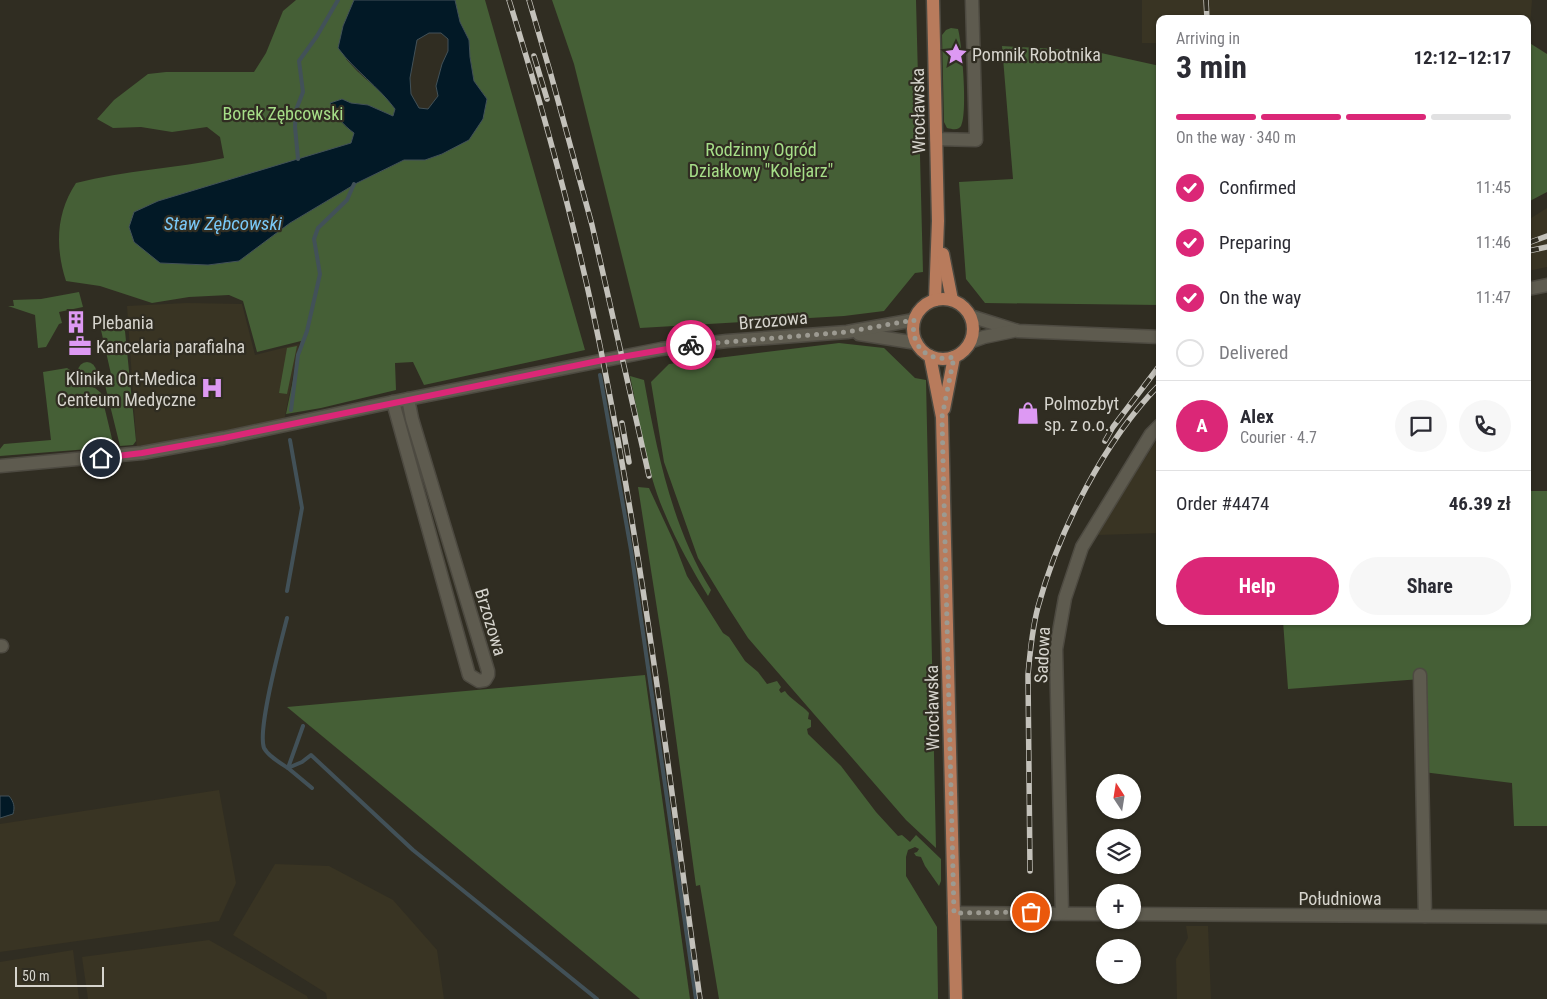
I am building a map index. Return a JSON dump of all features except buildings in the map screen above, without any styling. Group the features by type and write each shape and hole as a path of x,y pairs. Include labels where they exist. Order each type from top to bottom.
{"main road":[{"name":"Wrocławska","path":"933,0 938,221 935,300"},
{"name":"Wrocławska","path":"938,221 952,300"},
{"path":"935,300 952,300 960,304 970,316 973,324 973,333 970,342 963,351 954,357 946,359 930,356 922,351 916,343 913,328 914,320 926,304 935,300"},
{"name":"Wrocławska","path":"930,356 942,417 953,881 958,913 955,939 956,999"},
{"name":"Wrocławska","path":"942,417 954,357"}],"street":[{"path":"936,139 976,140 972,0"},
{"path":"1531,288 1547,285"},
{"path":"970,316 1018,331"},
{"name":"Brzozowa","path":"0,466 142,453 224,438 598,361 690,345 846,332 914,320"},
{"path":"970,342 984,337 1018,331 1156,337"},
{"name":"Brzozowa","path":"846,332 916,343"},
{"name":"Brzozowa","path":"393,402 469,675 479,681 485,680 488,671 408,399"},
{"name":"Sadowa","path":"1062,913 1056,649 1065,598 1082,547 1151,434 1156,429"},
{"path":"1420,675 1425,916"},
{"path":"958,913 1096,914"},
{"name":"Południowa","path":"1141,914 1547,918"}],"shaded area":[{"path":"1142,0 1532,0 1531,15 1156,15 1156,43 1142,43"},
{"path":"1547,208 1547,267 1531,270 1531,218"},
{"name":"Klinika Ort-Medica Centeum Medyczne","path":"187,303 242,304 255,355 299,344 284,421 137,452 127,306"},
{"path":"1156,441 1156,533 1098,535 1106,519"},
{"path":"219,790 236,883 219,921 0,952 0,824"},
{"path":"275,864 329,866 393,900 437,950 444,999 327,999 326,993 233,935"},
{"path":"1186,926 1208,926 1211,999 1177,999 1176,959 1188,938"},
{"path":"209,940 307,996 308,999 88,999 82,957"},
{"path":"73,950 79,999 0,999 0,962"}],"green space":[{"name":"Borek Zębcowski","path":"296,0 354,0 343,26 346,59 386,97 395,109 393,116 368,105 351,103 342,99 331,103 339,120 354,133 351,143 160,263 208,265 239,261 290,223 357,183 404,160 425,160 442,154 487,99 474,81 469,40 460,22 455,0 485,0 585,350 424,385 413,362 395,363 396,390 321,408 286,414 301,341 257,352 243,301 229,295 189,297 152,303 100,286 66,281 60,256 59,230 64,206 76,183 113,175 224,158 220,137 207,127 172,132 141,127 113,128 97,119 114,100 148,74 166,72 254,72 266,53 283,11"},
{"name":"Rodzinny Ogród Działkowy \"Kolejarz\"","path":"552,0 916,0 923,272 915,273 884,311 844,316 640,328 574,64"},
{"path":"951,28 958,29 964,78 963,119 958,129 947,128 944,122 942,35"},
{"path":"1531,44 1547,54 1547,192 1531,200"},
{"path":"1002,46 1092,51 1156,65 1156,305 985,303 966,279 959,182 1013,179"},
{"path":"79,292 83,307 59,312 62,323 59,324 46,347 38,348 35,315 8,306 14,306 13,300 41,299"},
{"path":"124,321 136,441 133,445 120,446 105,385 111,374 101,330 105,323"},
{"path":"839,343 884,348 915,378 926,380 936,848 906,820 748,638 698,558 664,462 651,382 669,364"},
{"path":"297,346 287,394 279,393 287,348"},
{"path":"83,362 91,362 96,367 94,378 83,380 78,375 78,367"},
{"path":"67,368 77,383 95,388 101,393 114,447 0,456 0,449 4,444 51,440 43,372"},
{"path":"630,376 644,380 654,434 676,515 697,566 711,590 708,596 680,546 658,498 644,446"},
{"path":"638,487 649,488 674,542 687,576 723,633 729,637 745,661 758,672 767,684 777,681 781,687 779,690 781,693 785,691 809,713 808,719 811,720 811,727 807,729 808,734 841,766 876,812 898,836 902,835 910,842 916,835 941,859 941,881 939,886 921,857 916,856 914,853 919,849 915,847 908,850 906,857 906,876 937,927 938,999 719,999 700,885 696,886 668,679"},
{"path":"1531,491 1547,491 1547,826 1514,826 1512,783 1423,772 1421,679 1288,689 1283,625 1531,625"},
{"path":"645,675 690,999 640,999 287,707"}],"water":[{"name":"Staw Zębcowski","path":"354,0 455,0 460,22 469,40 474,81 487,99 483,119 469,140 442,154 425,160 404,160 357,183 290,223 239,261 208,265 160,263 134,242 129,227 134,212 158,201 351,143 354,133 340,120 330,103 342,99 351,103 368,105 393,116 395,109 338,48 343,26","holes":["429,33 441,33 448,39 448,51 436,86 438,96 428,109 419,108 411,94 410,78 417,40"]},
{"path":"0,796 9,796 11,798 14,805 13,814 0,818"}],"waterway":[{"path":"298,159 295,127 296,110 303,92 299,61 317,36 338,0"},
{"path":"291,410 298,355 307,331 320,274 314,239 318,228 347,200 354,184"},
{"path":"600,375 631,550 696,999"},
{"path":"287,591 302,508 290,440"},
{"path":"287,618 275,665 264,723 264,748 268,754 288,768 302,762 311,755 413,850 597,999"},
{"path":"303,726 288,768 312,788"}],"railway":[{"path":"509,0 537,92 585,277 620,449 668,763 700,999"},
{"path":"529,0 592,225 649,476"},
{"path":"1206,0 1207,15"},
{"path":"534,56 547,99"},
{"path":"1531,242 1547,236"},
{"path":"1531,250 1547,247"},
{"path":"1105,441 1113,427 1156,370"},
{"path":"1030,871 1028,675 1030,649 1038,607 1058,548 1086,488 1120,432 1156,389"},
{"path":"622,423 629,462"}],"way so far":[{"path":"691,345 846,332 914,320 914,336 916,343 922,351 938,359 954,357 942,417 954,913 1031,912"}],"place":[{"name":"Pomnik Robotnika","path":"956,54"},
{"name":"Plebania","path":"76,322"},
{"name":"Kancelaria parafialna","path":"80,346"},
{"name":"Klinika Ort-Medica Centeum Medyczne","path":"212,388"},
{"name":"Polmozbyt sp. z o.o.","path":"1028,413"}],"route":[{"path":"101,458 142,453 224,438 598,361 691,345"}]}
